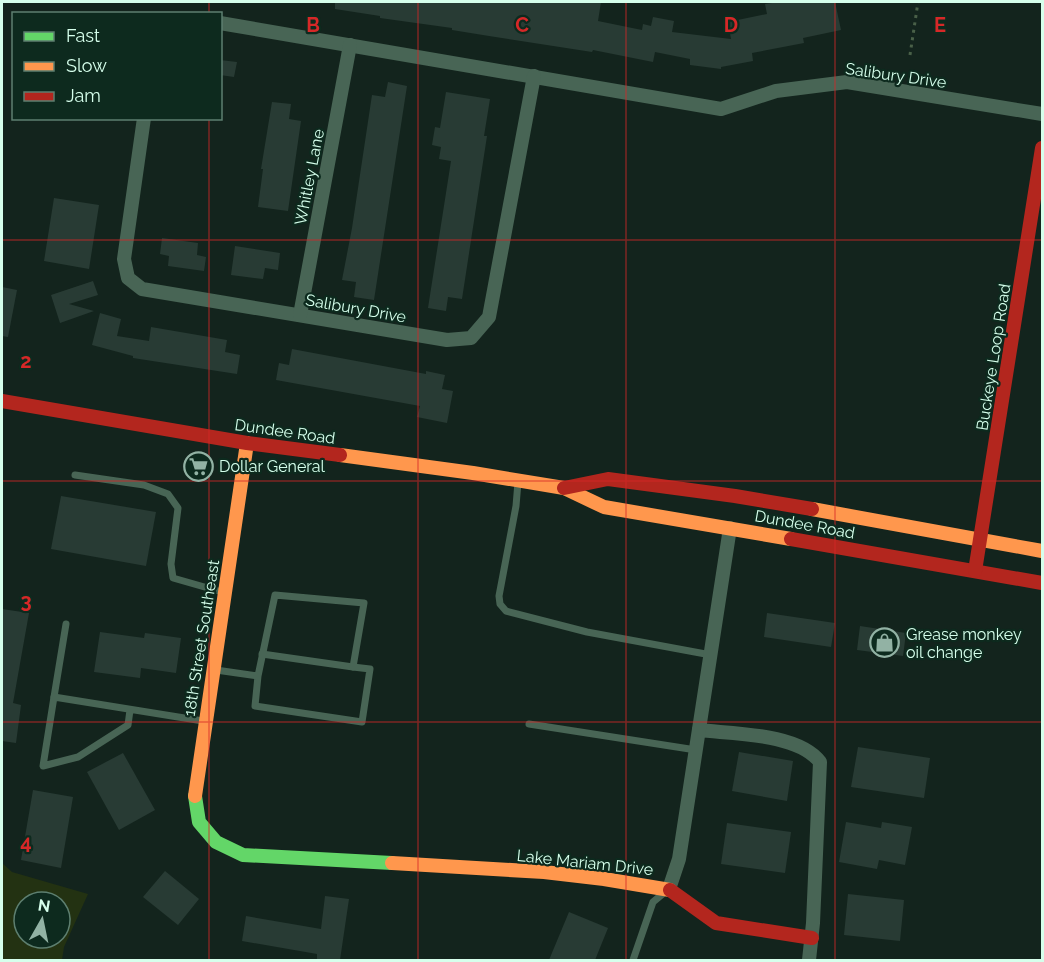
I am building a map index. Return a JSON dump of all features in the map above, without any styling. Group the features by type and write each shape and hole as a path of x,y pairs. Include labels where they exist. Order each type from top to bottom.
{"main road":[{"name":"Buckeye Loop Road","path":"975,571 1042,148"},
{"name":"Dundee Road","path":"2,401 247,443 564,488 604,507 1042,583"},
{"name":"18th Street Southeast","path":"209,834 199,822 195,793 247,443"},
{"name":"Dundee Road","path":"564,488 608,479 735,496 1042,551"},
{"name":"Lake Mariam Drive","path":"209,834 216,842 243,855 544,872 669,889"},
{"path":"669,889 716,923 812,938"}],"street":[{"name":"Salibury Drive","path":"222,22 721,109 776,91 847,82 1042,114"},
{"name":"Whitley Lane","path":"300,315 350,45"},
{"name":"Salibury Drive","path":"144,120 124,259 128,278 142,289 447,340 471,338 489,317 534,76"},
{"name":"Lake Mariam Drive","path":"669,889 679,859 730,528"},
{"path":"699,730 787,742 806,749 820,762 809,960"}],"lane":[{"path":"75,476 144,486 168,494 178,508 171,564 173,578 225,593"},
{"path":"518,481 516,506 499,596 506,611 587,632 711,656"},
{"path":"262,654 353,667 370,669 362,722 255,706 262,654 275,596 364,603 353,667"},
{"path":"66,624 43,766 78,757 128,725 130,710"},
{"path":"213,670 258,676"},
{"path":"54,697 205,722"},
{"path":"529,724 696,750"},
{"path":"633,960 653,902 669,889"}],"path":[{"path":"910,56 918,2"}],"green space":[{"path":"2,863 12,872 88,894 72,929 72,890 12,890 12,950 64,950 62,960 2,960"}],"building":[{"path":"335,2 601,2 598,21 642,30 643,24 651,26 653,17 674,21 672,32 731,39 728,22 767,14 765,4 835,2 841,30 803,38 804,43 752,53 753,61 721,67 721,69 690,65 690,59 655,52 653,62 593,50 592,52 380,18 380,16 335,9"},
{"path":"222,60 237,62 234,77 222,75"},
{"path":"388,82 407,86 374,300 354,297 356,282 342,280 372,95 385,97"},
{"path":"446,92 490,99 484,136 487,136 462,299 448,297 446,311 428,308 451,161 439,159 441,147 432,145 435,127 440,128"},
{"path":"272,102 291,104 289,119 301,121 288,211 258,207 263,169 261,169"},
{"path":"54,198 99,205 89,269 44,261"},
{"path":"162,238 198,243 197,255 206,257 204,271 168,266 169,256 160,254"},
{"path":"235,246 280,253 278,270 265,268 263,279 231,275"},
{"path":"93,281 98,295 69,304 94,311 60,323 51,295"},
{"path":"2,287 17,290 8,337 2,336"},
{"path":"100,313 121,319 117,336 149,341 151,327 227,340 225,352 240,355 237,374 133,358 133,356 92,345"},
{"path":"292,349 426,374 426,371 445,375 442,389 453,391 447,423 417,417 420,406 276,380 279,363 289,365"},
{"path":"61,496 156,512 146,566 51,549"},
{"path":"2,609 29,613 13,703 21,705 16,743 2,741"},
{"path":"767,613 835,623 831,647 764,637"},
{"path":"860,626 906,633 903,656 857,650"},
{"path":"100,632 144,638 145,633 181,638 176,673 141,668 140,678 94,672"},
{"path":"858,747 930,758 924,798 851,787"},
{"path":"739,752 793,761 787,801 732,791"},
{"path":"123,753 155,810 119,830 87,772"},
{"path":"33,790 73,797 61,868 21,860"},
{"path":"846,822 881,828 882,822 912,827 905,865 879,860 877,869 839,862"},
{"path":"727,823 791,832 785,873 721,864"},
{"path":"165,871 199,899 178,925 143,897"},
{"path":"848,894 904,900 900,941 844,935"},
{"path":"325,896 349,899 340,960 317,959 317,954 242,941 246,916 321,929"},
{"path":"569,912 608,928 595,960 549,960"}],"traffic: fast":[{"path":"195,796 199,822 216,842 243,855 392,863"}],"traffic: slow":[{"path":"195,796 247,443"},
{"path":"340,455 564,488 604,507 791,539"},
{"path":"812,509 1042,551"},
{"path":"392,863 544,872 670,890"}],"traffic: jam":[{"path":"975,571 1042,148"},
{"path":"2,401 247,443 340,455"},
{"path":"564,488 608,479 812,509"},
{"path":"791,539 1042,583"},
{"path":"670,890 716,923 812,938"}],"place":[{"name":"Dollar General","path":"198,466"},
{"name":"Grease monkey oil change","path":"885,643"}]}
